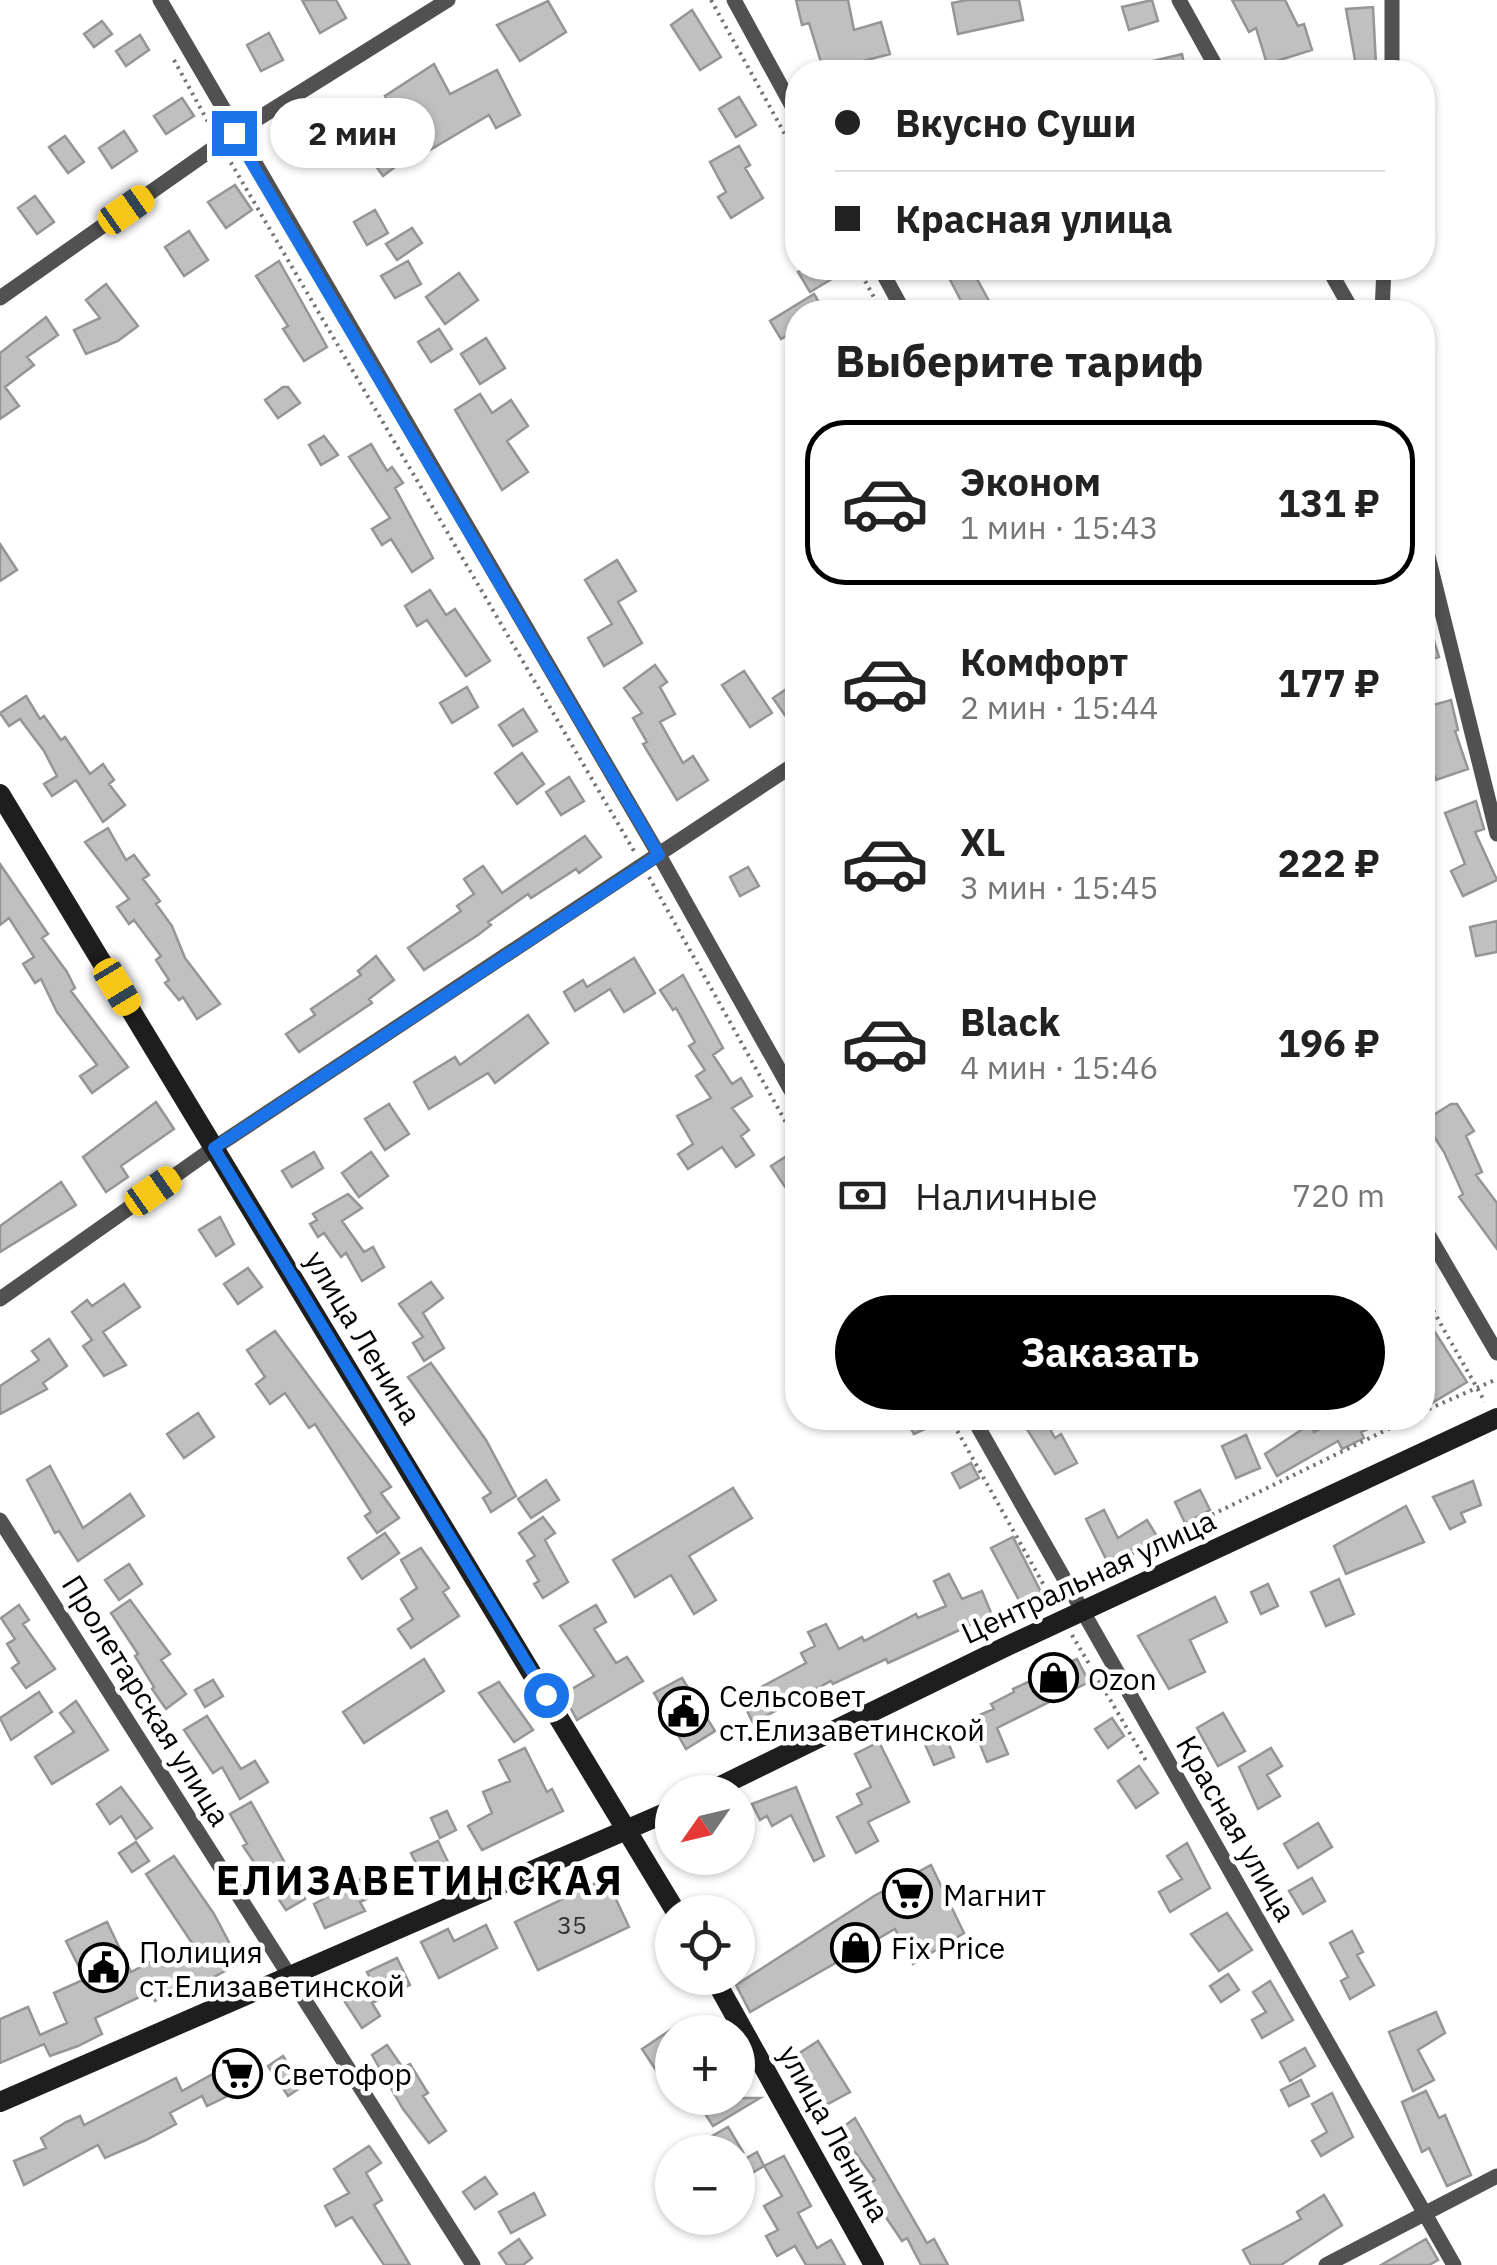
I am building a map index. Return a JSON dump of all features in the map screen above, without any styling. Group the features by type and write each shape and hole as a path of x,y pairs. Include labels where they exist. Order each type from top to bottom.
{"street":[{"path":"160,0 234,133 659,855 785,1080"},
{"path":"0,298 234,133 448,0"},
{"path":"734,0 785,93"},
{"path":"1179,0 1213,60"},
{"path":"1392,0 1392,60"},
{"path":"1435,584 1497,834"},
{"path":"0,1299 214,1148 785,771"},
{"name":"улица Ленина","path":"0,794 666,1895"},
{"path":"1435,1246 1497,1353"},
{"name":"Центральная улица","path":"743,1775 1082,1611 1496,1419"},
{"name":"Красная улица","path":"980,1430 1454,2265"},
{"name":"Пролетарская улица","path":"0,1520 473,2265"},
{"path":"0,2102 655,1818"},
{"name":"улица Ленина","path":"723,1995 874,2265"},
{"path":"1326,2265 1497,2176"}],"path":[{"path":"711,0 785,134"},
{"path":"167,48 643,866 785,1121"},
{"path":"1435,1314 1496,1419"},
{"path":"1435,1406 1497,1379"},
{"path":"1051,1598 1067,1585 1387,1430"}],"building":[{"path":"302,0 336,0 346,18 320,33"},
{"path":"796,0 848,0 854,30 881,22 890,54 867,60 820,60 809,23 802,25"},
{"path":"1019,0 1023,20 958,34 952,3"},
{"path":"1152,0 1158,21 1129,30 1122,7"},
{"path":"1232,0 1285,0 1298,26 1304,24 1312,50 1266,60 1256,28 1249,32"},
{"path":"548,1 566,32 520,61 497,25"},
{"path":"1373,7 1376,60 1355,60 1346,9"},
{"path":"692,10 721,57 700,70 671,25"},
{"path":"102,21 112,34 94,47 84,34"},
{"path":"269,33 283,60 261,71 247,45"},
{"path":"140,35 149,50 126,66 116,51"},
{"path":"1182,54 1183,60 1157,60"},
{"path":"434,64 450,94 497,70 520,115 496,128 489,115 418,157 415,152 383,176 363,148 400,122 385,96"},
{"path":"739,97 756,125 736,137 719,109"},
{"path":"182,98 194,116 166,134 154,116"},
{"path":"332,124 346,148 320,163 306,139"},
{"path":"124,131 137,151 112,168 99,148"},
{"path":"65,136 84,162 68,173 49,147"},
{"path":"739,146 750,165 745,168 763,198 731,218 718,197 726,192 710,162"},
{"path":"235,185 252,210 226,228 208,202"},
{"path":"35,196 54,222 37,234 18,208"},
{"path":"375,210 388,233 367,245 354,222"},
{"path":"412,228 422,243 397,260 386,244"},
{"path":"189,231 208,260 184,276 165,247"},
{"path":"279,261 327,347 304,361 283,329 288,326 256,276"},
{"path":"408,261 421,284 395,298 381,276"},
{"path":"459,273 478,300 445,324 426,297"},
{"path":"803,280 830,280 810,292"},
{"path":"950,280 978,280 988,300 960,300"},
{"path":"106,284 138,326 118,341 86,354 74,330 100,318 86,300"},
{"path":"785,312 785,337 781,339 770,321"},
{"path":"46,317 58,335 27,357 34,365 5,387 19,406 0,419 0,353"},
{"path":"439,329 452,349 431,362 418,342"},
{"path":"486,338 505,368 480,384 461,354"},
{"path":"288,387 300,403 278,418 265,400"},
{"path":"480,394 492,413 511,400 528,426 507,441 528,472 502,490 455,410"},
{"path":"324,436 338,455 321,465 309,445"},
{"path":"371,444 387,471 392,467 403,483 395,488 433,558 412,572 391,539 382,545 372,529 390,518 349,457"},
{"path":"0,544 17,570 0,581"},
{"path":"617,560 636,591 618,602 642,643 604,666 588,638 612,624 585,580"},
{"path":"430,590 446,615 455,609 490,661 466,676 427,620 417,626 405,606"},
{"path":"655,665 667,682 660,687 675,714 660,722 683,763 693,756 708,780 677,800 643,744 647,742 633,718 642,713 624,688"},
{"path":"744,671 772,713 750,727 722,685"},
{"path":"467,687 478,707 452,723 440,703"},
{"path":"785,690 785,715 773,698"},
{"path":"26,696 40,719 44,716 61,740 65,737 90,774 103,764 114,780 109,784 125,805 103,822 76,780 52,796 44,784 57,776 44,751 20,719 9,726 0,713"},
{"path":"1451,700 1458,730 1455,731 1468,769 1436,780 1435,777 1435,704"},
{"path":"523,709 537,731 513,746 499,725"},
{"path":"522,753 544,784 517,804 495,773"},
{"path":"569,777 584,801 561,815 546,792"},
{"path":"1476,801 1484,829 1475,832 1497,880 1463,896 1451,871 1465,864 1445,813"},
{"path":"108,828 126,860 134,855 149,875 143,879 160,901 156,904 172,926 185,958 220,1004 197,1019 183,997 179,1000 165,983 169,980 156,960 161,956 134,920 129,924 117,907 129,899 85,842"},
{"path":"585,836 601,857 531,898 528,894 488,922 491,925 478,935 424,970 408,948 461,911 457,906 474,894 464,879 483,866 502,893"},
{"path":"0,864 48,934 42,938 67,972 75,988 71,991 128,1067 92,1093 80,1076 97,1065 57,1012 41,979 35,983 23,964 34,957 9,918 0,925"},
{"path":"748,867 759,886 740,896 730,877"},
{"path":"1497,921 1497,952 1476,956 1470,927"},
{"path":"376,956 394,980 369,999 372,1003 299,1052 286,1034 315,1015 311,1009 361,975 358,971"},
{"path":"634,958 655,993 624,1012 610,989 575,1011 564,992 583,980 587,987"},
{"path":"683,975 723,1048 713,1055 732,1084 741,1078 752,1096 732,1108 749,1130 741,1136 754,1155 736,1167 722,1147 688,1169 678,1154 693,1144 677,1116 711,1098 696,1076 705,1070 689,1046 695,1042 676,1008 673,1010 660,990"},
{"path":"528,1015 548,1043 495,1083 488,1073 429,1109 414,1082 455,1057 460,1065"},
{"path":"156,1102 174,1129 121,1166 128,1177 106,1192 83,1157"},
{"path":"389,1104 409,1134 385,1150 365,1119"},
{"path":"1457,1104 1474,1131 1466,1136 1482,1172 1476,1175 1497,1203 1497,1249 1459,1197 1463,1194 1435,1138 1435,1114"},
{"path":"314,1152 323,1168 292,1187 282,1171"},
{"path":"371,1152 388,1176 359,1197 342,1173"},
{"path":"785,1157 785,1187 771,1166"},
{"path":"61,1182 76,1205 0,1252 0,1226"},
{"path":"348,1194 362,1208 342,1221 364,1252 373,1247 384,1267 362,1281 346,1253 341,1257 324,1233 318,1237 310,1224 317,1220 313,1214"},
{"path":"220,1217 234,1244 216,1256 199,1230"},
{"path":"248,1268 262,1287 238,1304 224,1284"},
{"path":"431,1282 443,1298 423,1313 444,1348 424,1361 413,1343 423,1337 399,1304"},
{"path":"124,1284 140,1307 103,1332 126,1365 104,1376 83,1346 92,1340 72,1312 87,1300 92,1306"},
{"path":"275,1331 391,1487 381,1493 399,1518 377,1533 365,1516 371,1512 315,1424 309,1428 285,1393 270,1404 256,1384 265,1377 247,1350"},
{"path":"1435,1332 1467,1382 1435,1401"},
{"path":"49,1339 67,1366 43,1383 47,1389 0,1414 0,1386 39,1360 32,1351"},
{"path":"431,1363 486,1440 516,1496 491,1512 483,1498 491,1493 408,1377"},
{"path":"198,1413 214,1437 184,1458 167,1434"},
{"path":"1028,1430 1051,1430 1055,1438 1061,1434 1077,1463 1055,1474"},
{"path":"1301,1430 1366,1430 1361,1432 1364,1438 1342,1449 1338,1441 1277,1476 1265,1454"},
{"path":"1246,1435 1260,1468 1236,1478 1222,1446"},
{"path":"971,1463 979,1478 960,1488 952,1473"},
{"path":"50,1466 83,1528 130,1494 144,1516 78,1561 59,1531 55,1533 27,1480"},
{"path":"546,1480 559,1500 531,1518 518,1499"},
{"path":"1473,1481 1481,1505 1461,1513 1465,1522 1450,1529 1433,1497"},
{"path":"733,1488 752,1518 689,1556 716,1600 694,1614 671,1575 635,1597 613,1560"},
{"path":"1200,1490 1210,1510 1185,1523 1175,1502"},
{"path":"1406,1506 1424,1542 1346,1574 1334,1546"},
{"path":"1104,1510 1118,1538 1147,1520 1158,1538 1107,1561 1086,1519"},
{"path":"543,1517 555,1533 545,1540 568,1582 543,1598 534,1584 539,1581 527,1561 535,1556 519,1533"},
{"path":"385,1533 399,1553 362,1579 348,1558"},
{"path":"1013,1537 1042,1594 1021,1604 991,1548"},
{"path":"421,1548 449,1588 443,1592 459,1616 411,1648 398,1629 413,1619 401,1599 417,1588 401,1560"},
{"path":"129,1564 142,1584 119,1600 105,1580"},
{"path":"949,1574 962,1599 982,1591 992,1615 888,1663 886,1659 833,1684 831,1681 753,1723 741,1698 806,1663 801,1653 815,1646 808,1632 826,1624 839,1649 862,1637 864,1641 916,1614 918,1618 946,1606 934,1581"},
{"path":"1339,1579 1354,1614 1326,1626 1311,1592"},
{"path":"1268,1584 1278,1606 1261,1614 1251,1592"},
{"path":"1215,1597 1227,1622 1190,1640 1205,1672 1169,1689 1138,1636"},
{"path":"130,1600 170,1654 161,1660 186,1694 166,1709 135,1656 138,1654 111,1613"},
{"path":"19,1605 29,1620 23,1624 55,1669 26,1688 12,1668 19,1663 7,1644 15,1639 1,1618"},
{"path":"596,1605 606,1622 594,1629 616,1663 627,1657 643,1681 577,1720 563,1694 594,1676 560,1626"},
{"path":"424,1659 444,1691 364,1743 343,1712"},
{"path":"1077,1659 1089,1682 997,1728 1008,1754 987,1762 970,1719 994,1709 991,1704 1014,1692 1013,1689"},
{"name":"Сельсовет ст.Елизаветинской","path":"682,1678 715,1731 686,1749 654,1693"},
{"path":"213,1680 223,1696 205,1707 195,1690"},
{"path":"499,1682 533,1730 514,1742 479,1693"},
{"path":"39,1692 52,1712 11,1740 0,1718"},
{"path":"76,1701 108,1750 52,1784 35,1757 74,1732 60,1713"},
{"path":"1223,1713 1245,1751 1218,1766 1197,1728"},
{"path":"207,1716 241,1769 255,1761 268,1782 240,1799 222,1767 213,1773 184,1730"},
{"path":"1112,1718 1124,1736 1108,1748 1095,1729"},
{"path":"945,1734 954,1757 934,1765 924,1742"},
{"path":"879,1742 909,1802 868,1822 878,1841 856,1853 837,1817 862,1804 857,1794 871,1787 855,1754"},
{"path":"525,1748 547,1792 552,1789 563,1811 482,1850 468,1826 492,1813 483,1792 510,1781 499,1760"},
{"path":"1271,1748 1282,1766 1267,1775 1280,1796 1258,1809 1239,1767"},
{"path":"1139,1766 1158,1793 1136,1808 1118,1781"},
{"path":"121,1787 152,1828 136,1839 121,1816 110,1824 97,1804"},
{"path":"796,1787 824,1856 814,1861 791,1815 772,1826 767,1816 760,1820 755,1803"},
{"path":"251,1802 305,1899 286,1910 243,1846 247,1844 230,1814"},
{"path":"447,1811 456,1830 440,1838 431,1818"},
{"path":"1318,1823 1332,1847 1298,1868 1284,1844"},
{"path":"438,1841 448,1862 421,1874 411,1853"},
{"path":"136,1842 149,1861 132,1872 119,1853"},
{"path":"1187,1843 1210,1888 1170,1912 1159,1892 1182,1879 1167,1856"},
{"path":"174,1856 214,1914 240,1963 191,1989 187,1983 155,2001 150,1992 95,2018 102,2034 78,2046 50,2056 44,2044 0,2063 0,2019 28,2007 40,2035 67,2023 54,1993 85,1979 66,1941 107,1922 131,1972 160,1957 164,1966 196,1949 146,1874"},
{"path":"931,1865 964,1933 913,1964 895,1929 750,2012 741,1995 755,1995 755,1973 874,1896"},
{"path":"379,1869 388,1889 360,1902 365,1911 325,1928 314,1904"},
{"path":"606,1878 629,1927 538,1970 515,1922"},
{"path":"1312,1878 1325,1901 1303,1914 1289,1891"},
{"path":"1227,1913 1252,1950 1219,1971 1191,1934"},
{"path":"486,1925 497,1948 439,1978 421,1942 448,1929 454,1941"},
{"path":"1352,1931 1363,1952 1357,1955 1374,1985 1350,1999 1341,1981 1348,1977 1330,1943"},
{"path":"397,1958 410,1985 372,2003 380,2016 362,2028 345,2002 374,1985 367,1972"},
{"path":"1228,1974 1239,1990 1221,2002 1210,1986"},
{"path":"1270,1981 1293,2020 1262,2038 1252,2020 1266,2012 1253,1992"},
{"path":"1436,2012 1445,2033 1418,2050 1434,2080 1413,2091 1389,2032"},
{"path":"655,2040 655,2068 642,2049"},
{"path":"818,2041 850,2092 826,2105 798,2054"},
{"path":"387,2045 403,2068 410,2064 428,2093 423,2096 446,2131 429,2143 403,2109 372,2055"},
{"path":"1305,2048 1315,2066 1290,2081 1280,2062"},
{"path":"238,2054 254,2083 207,2106 202,2096 170,2113 176,2124 146,2140 105,2158 98,2145 24,2185 14,2161 46,2148 41,2138 66,2122 80,2116 84,2125 176,2078 182,2091 225,2067 222,2062"},
{"path":"283,2056 303,2086 288,2096 268,2066"},
{"path":"1301,2080 1309,2096 1289,2106 1281,2090"},
{"path":"1426,2091 1439,2118 1445,2115 1471,2175 1447,2186 1429,2148 1422,2152 1402,2102"},
{"path":"1332,2093 1353,2137 1321,2156 1312,2141 1327,2132 1312,2104"},
{"path":"706,2115 731,2115 713,2126"},
{"path":"855,2118 927,2243 934,2239 948,2265 921,2265 907,2238 902,2241 877,2204 866,2186 875,2180 839,2130"},
{"path":"728,2127 733,2135 714,2135"},
{"path":"369,2146 381,2163 366,2173 382,2200 374,2205 410,2265 384,2265 352,2217 336,2226 325,2206 349,2193 334,2169"},
{"path":"755,2153 764,2166 755,2171"},
{"path":"784,2156 811,2206 798,2213 817,2248 831,2240 845,2265 806,2265 795,2246 777,2256 766,2236 778,2230 764,2206 782,2196 764,2166"},
{"path":"485,2177 497,2194 475,2209 463,2192"},
{"path":"534,2193 545,2215 511,2233 499,2212"},
{"path":"1324,2195 1342,2225 1281,2265 1251,2265 1243,2250 1301,2219 1297,2212"},
{"path":"519,2239 532,2258 523,2265 507,2265 499,2253"},
{"path":"1426,2239 1438,2260 1429,2265 1381,2265"}],"place":[{"name":"Ozon","path":"1053,1678"},
{"name":"Сельсовет ст.Елизаветинской","path":"684,1712"},
{"name":"Магнит","path":"908,1894"},
{"name":"Fix Price","path":"856,1947"},
{"name":"Полиция ст.Елизаветинской","path":"104,1968"},
{"name":"Светофор","path":"238,2073"}],"district":[{"name":"ЕЛИЗАВЕТИНСКАЯ","path":"420,1880"}],"route":[{"path":"234,133 659,855 214,1148 546,1695"}]}
